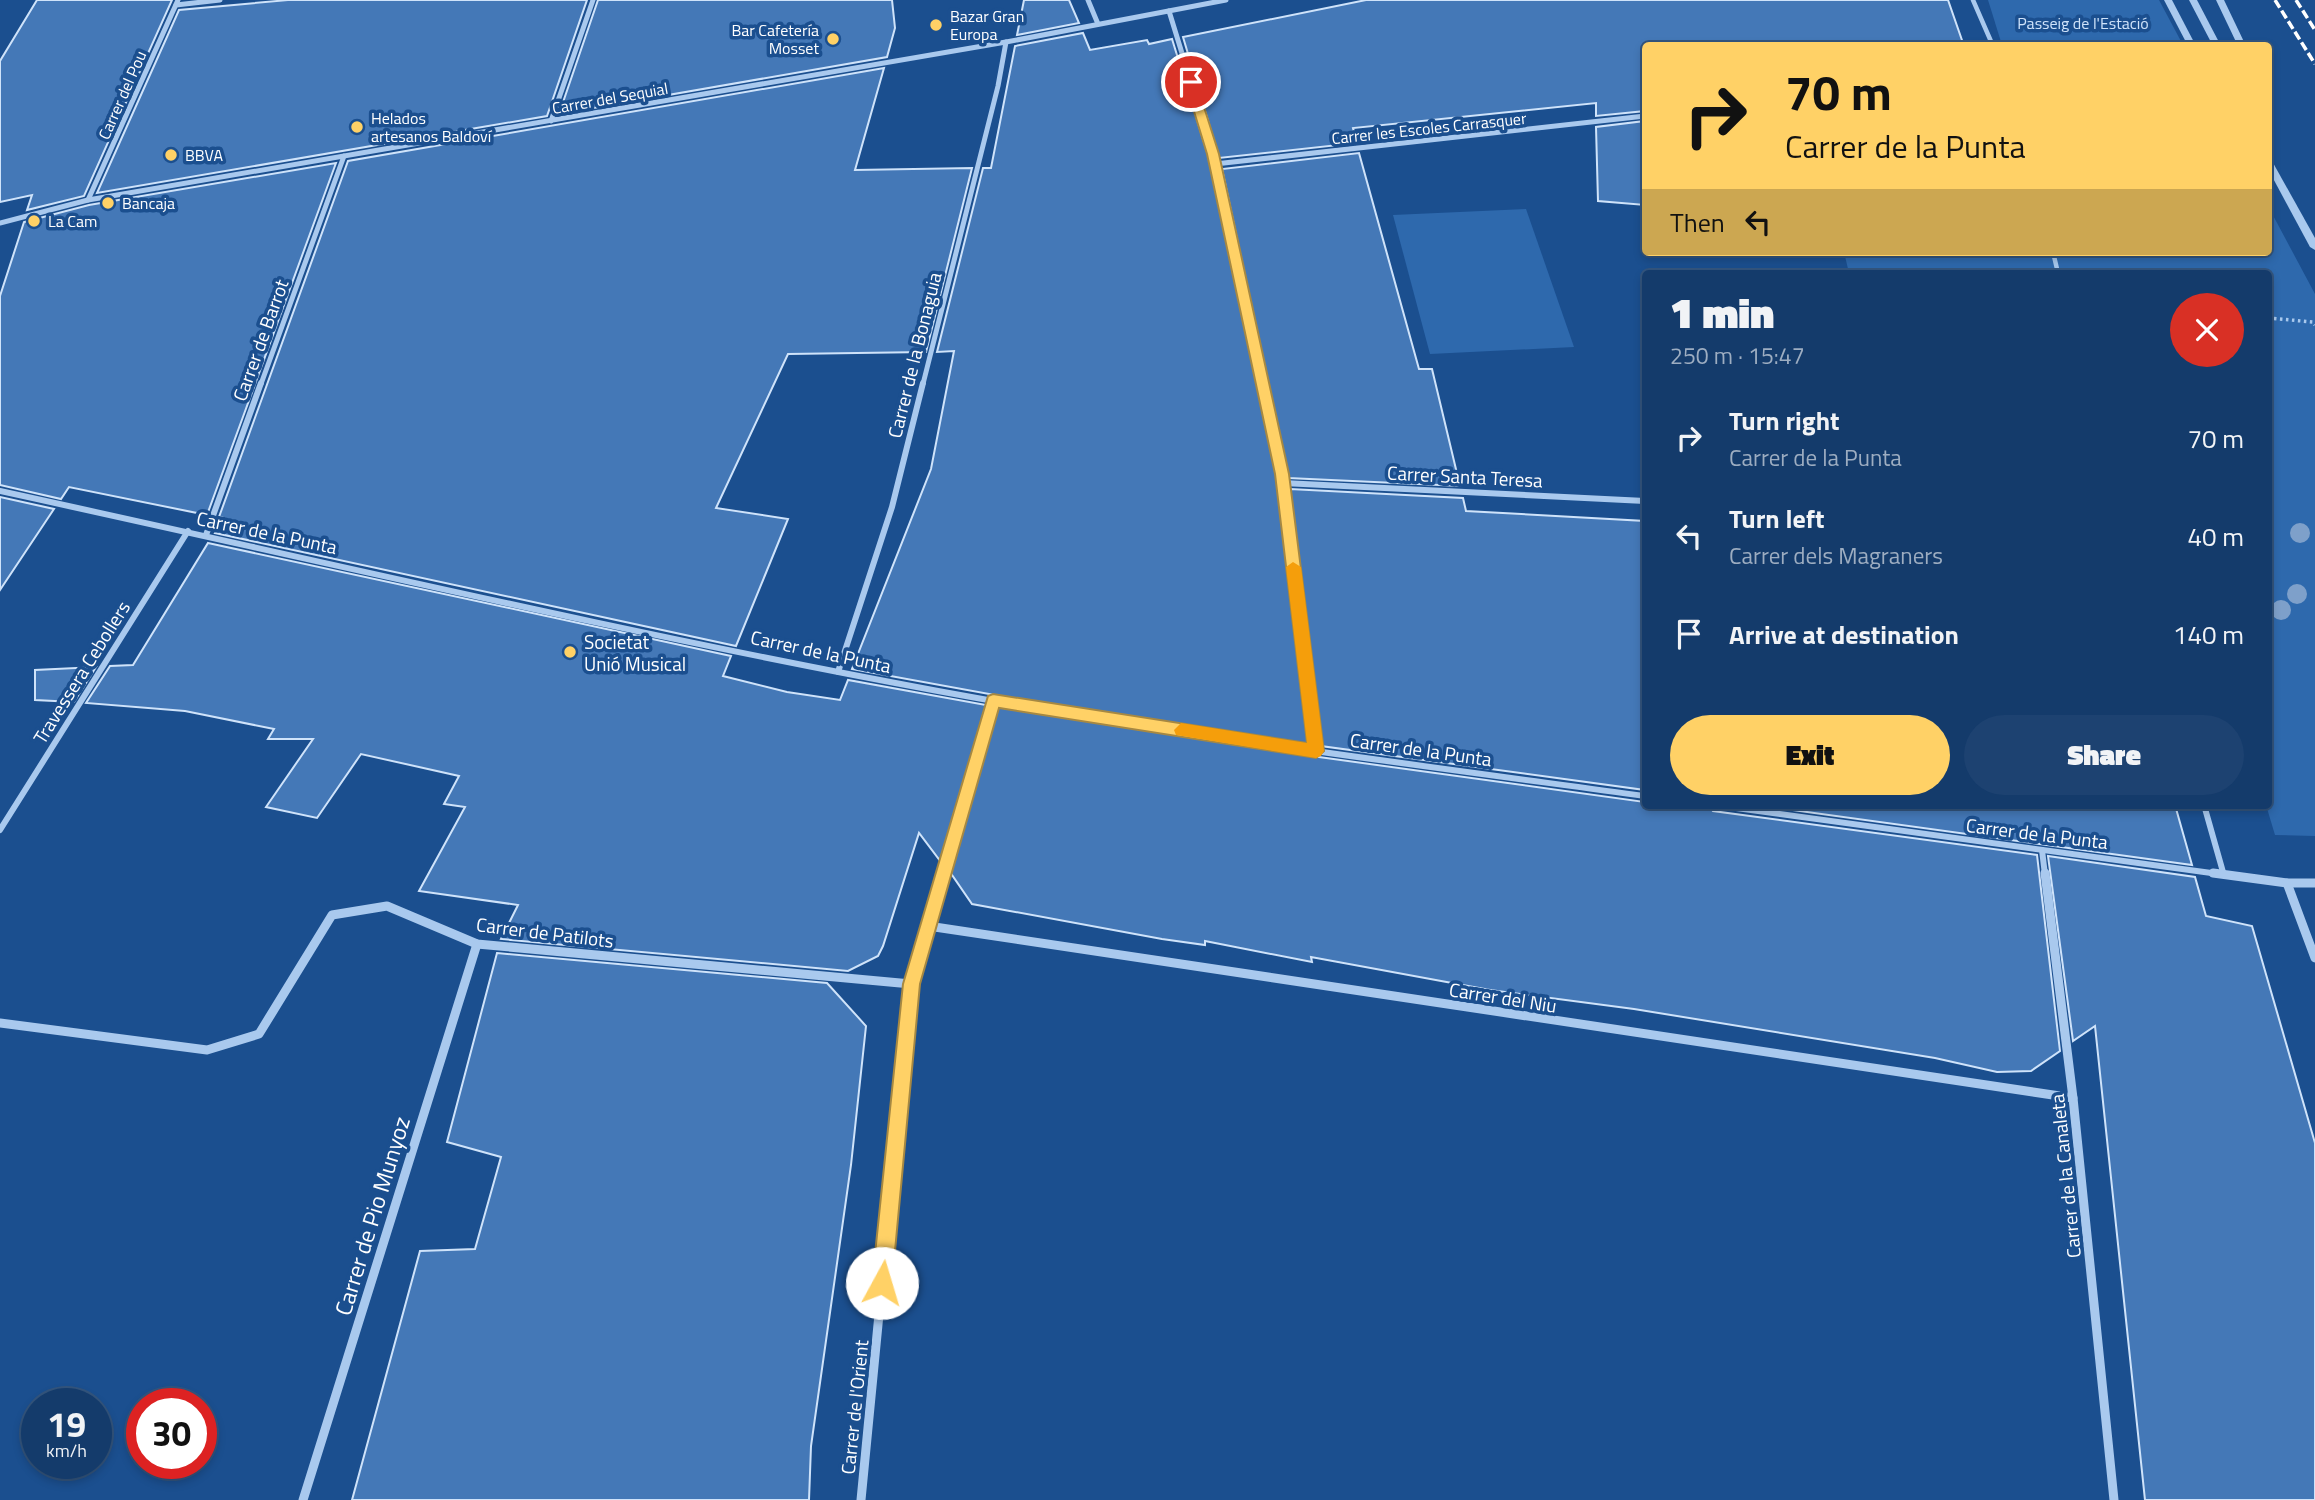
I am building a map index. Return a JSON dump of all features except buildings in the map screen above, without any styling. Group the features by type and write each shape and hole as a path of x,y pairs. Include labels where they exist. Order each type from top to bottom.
{"street":[{"path":"177,3 220,0"},
{"path":"551,121 593,0"},
{"path":"1088,0 1098,24"},
{"name":"Carrer del Sequial","path":"0,223 88,200 1006,42 1226,0"},
{"path":"1973,0 1991,42"},
{"path":"2168,0 2190,42"},
{"path":"2193,0 2215,42"},
{"path":"2220,0 2240,42"},
{"name":"Carrer del Pou","path":"88,200 177,3"},
{"path":"1169,11 1215,164 1283,483 1316,751"},
{"name":"Carrer de la Bonaguia","path":"838,672 892,508 998,86 1006,42"},
{"name":"Carrer les Escoles Carrasquer","path":"1215,164 1642,116"},
{"name":"Carrer de Barrot","path":"206,535 344,156"},
{"path":"2272,168 2315,247"},
{"name":"Carrer Santa Teresa","path":"1283,483 1642,501"},
{"name":"Carrer de la Punta","path":"0,491 838,672 993,701 1316,751 1642,796"},
{"name":"Travessera Cebollers","path":"0,830 188,531"},
{"name":"Carrer de l'Orient","path":"861,1500 911,984 993,701"},
{"name":"Carrer de la Punta","path":"1743,809 2223,872 2287,883 2315,883"},
{"path":"2205,809 2223,872"},
{"name":"Carrer de la Canaleta","path":"2042,850 2073,1098 2114,1500"},
{"path":"2287,883 2315,958"},
{"name":"Carrer de Patilots","path":"0,1023 207,1050 259,1034 332,915 387,906 477,944 911,984"},
{"name":"Carrer del Niu","path":"929,926 2073,1098"},
{"name":"Carrer de Pio Munyoz","path":"303,1500 477,944"}],"path":[{"path":"2272,318 2314,321 2315,325"}],"green space":[{"name":"Passeig de l'Estació","path":"1988,0 2159,0 2181,42 2001,42"},
{"path":"1526,209 1574,347 1430,354 1393,215"},
{"path":"2272,213 2315,294 2315,836 2275,835 2267,809 2272,809 2272,270 1848,270 1845,256 2272,256"}],"railway":[{"path":"2275,0 2315,64"},
{"path":"2296,0 2315,30"}],"slow traffic":[{"path":"1181,730 1316,751 1293,567"}],"place":[{"name":"Bazar Gran Europa","path":"936,25"},
{"name":"Bar Cafetería Mosset","path":"833,39"},
{"name":"Helados artesanos Baldoví","path":"357,127"},
{"name":"BBVA","path":"171,155"},
{"name":"Bancaja","path":"108,203"},
{"name":"La Cam","path":"34,221"},
{"name":"Societat Unió Musical","path":"570,652"}],"route":[{"path":"882,1283 911,984 993,701 1316,751 1282,474 1213,154 1191,82"}]}
